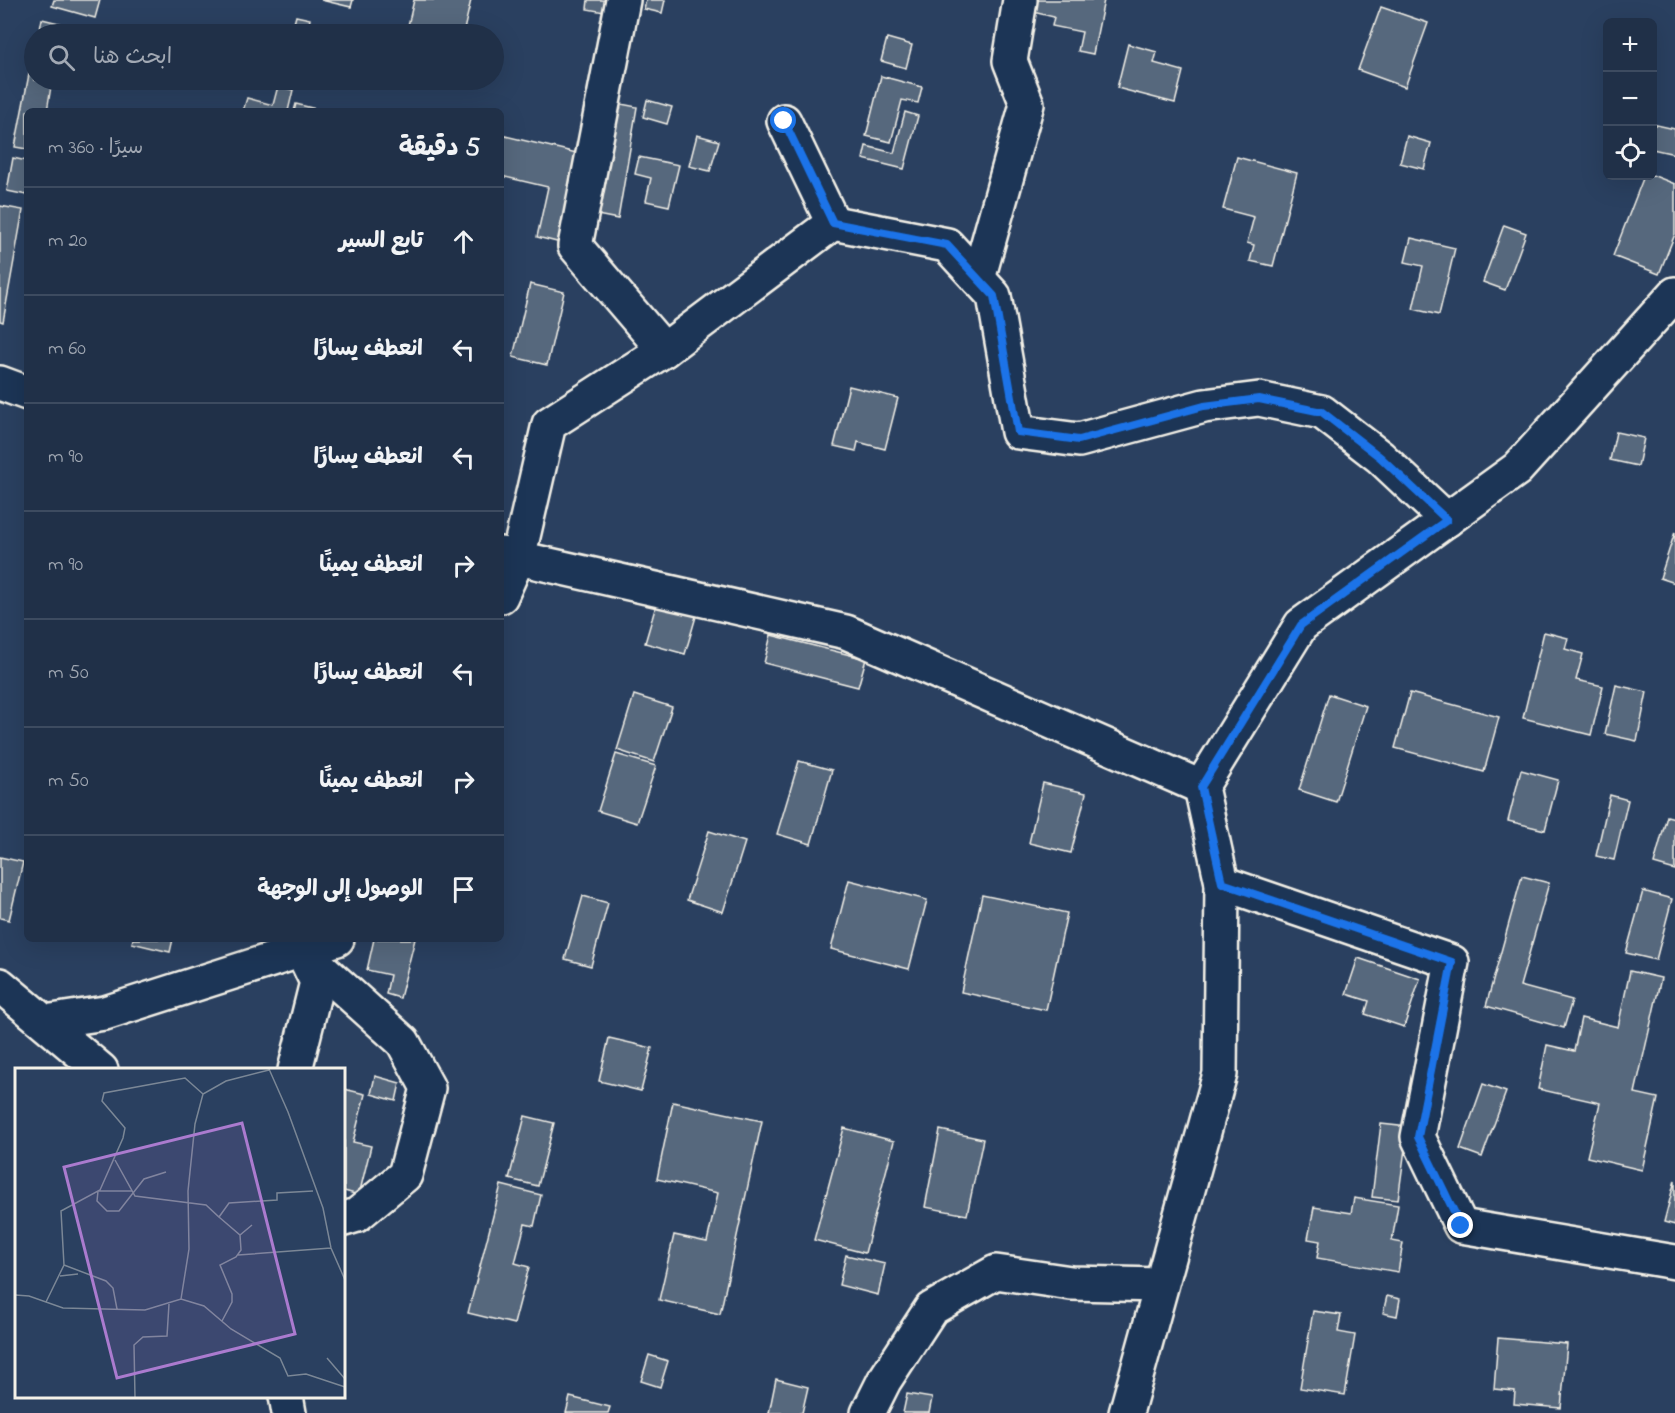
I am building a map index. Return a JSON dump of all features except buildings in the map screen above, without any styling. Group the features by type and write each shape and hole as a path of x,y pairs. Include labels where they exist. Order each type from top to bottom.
{"street":[{"path":"623,0 574,246 664,350"},
{"path":"978,279 1028,104 1010,61 1020,0"},
{"path":"784,121 833,223"},
{"path":"504,583 549,424 664,350 833,223 947,245 994,296 1018,432 1079,440 1204,406 1259,399 1322,412 1380,457 1447,520"},
{"path":"1126,1413 1220,1074 1222,883 1201,787 1301,625 1517,469 1675,294"},
{"path":"0,383 24,392"},
{"path":"510,556 846,632 1201,787"},
{"path":"1222,883 1452,962 1418,1137 1461,1226 1675,1262"},
{"path":"45,1022 105,1013 299,945 318,942"},
{"path":"296,1068 317,982 299,945"},
{"path":"299,945 403,1042 428,1088 405,1175 357,1215 345,1219"},
{"path":"0,985 100,1068"},
{"path":"868,1413 884,1381 932,1309 996,1272 1071,1283 1161,1284"},
{"path":"285,1398 289,1413"}],"route":[{"path":"784,121 833,223 947,245 994,296 1018,432 1079,440 1204,406 1259,399 1322,412 1380,457 1447,520 1301,625 1201,787 1222,883 1452,962 1418,1137 1461,1226"}]}
